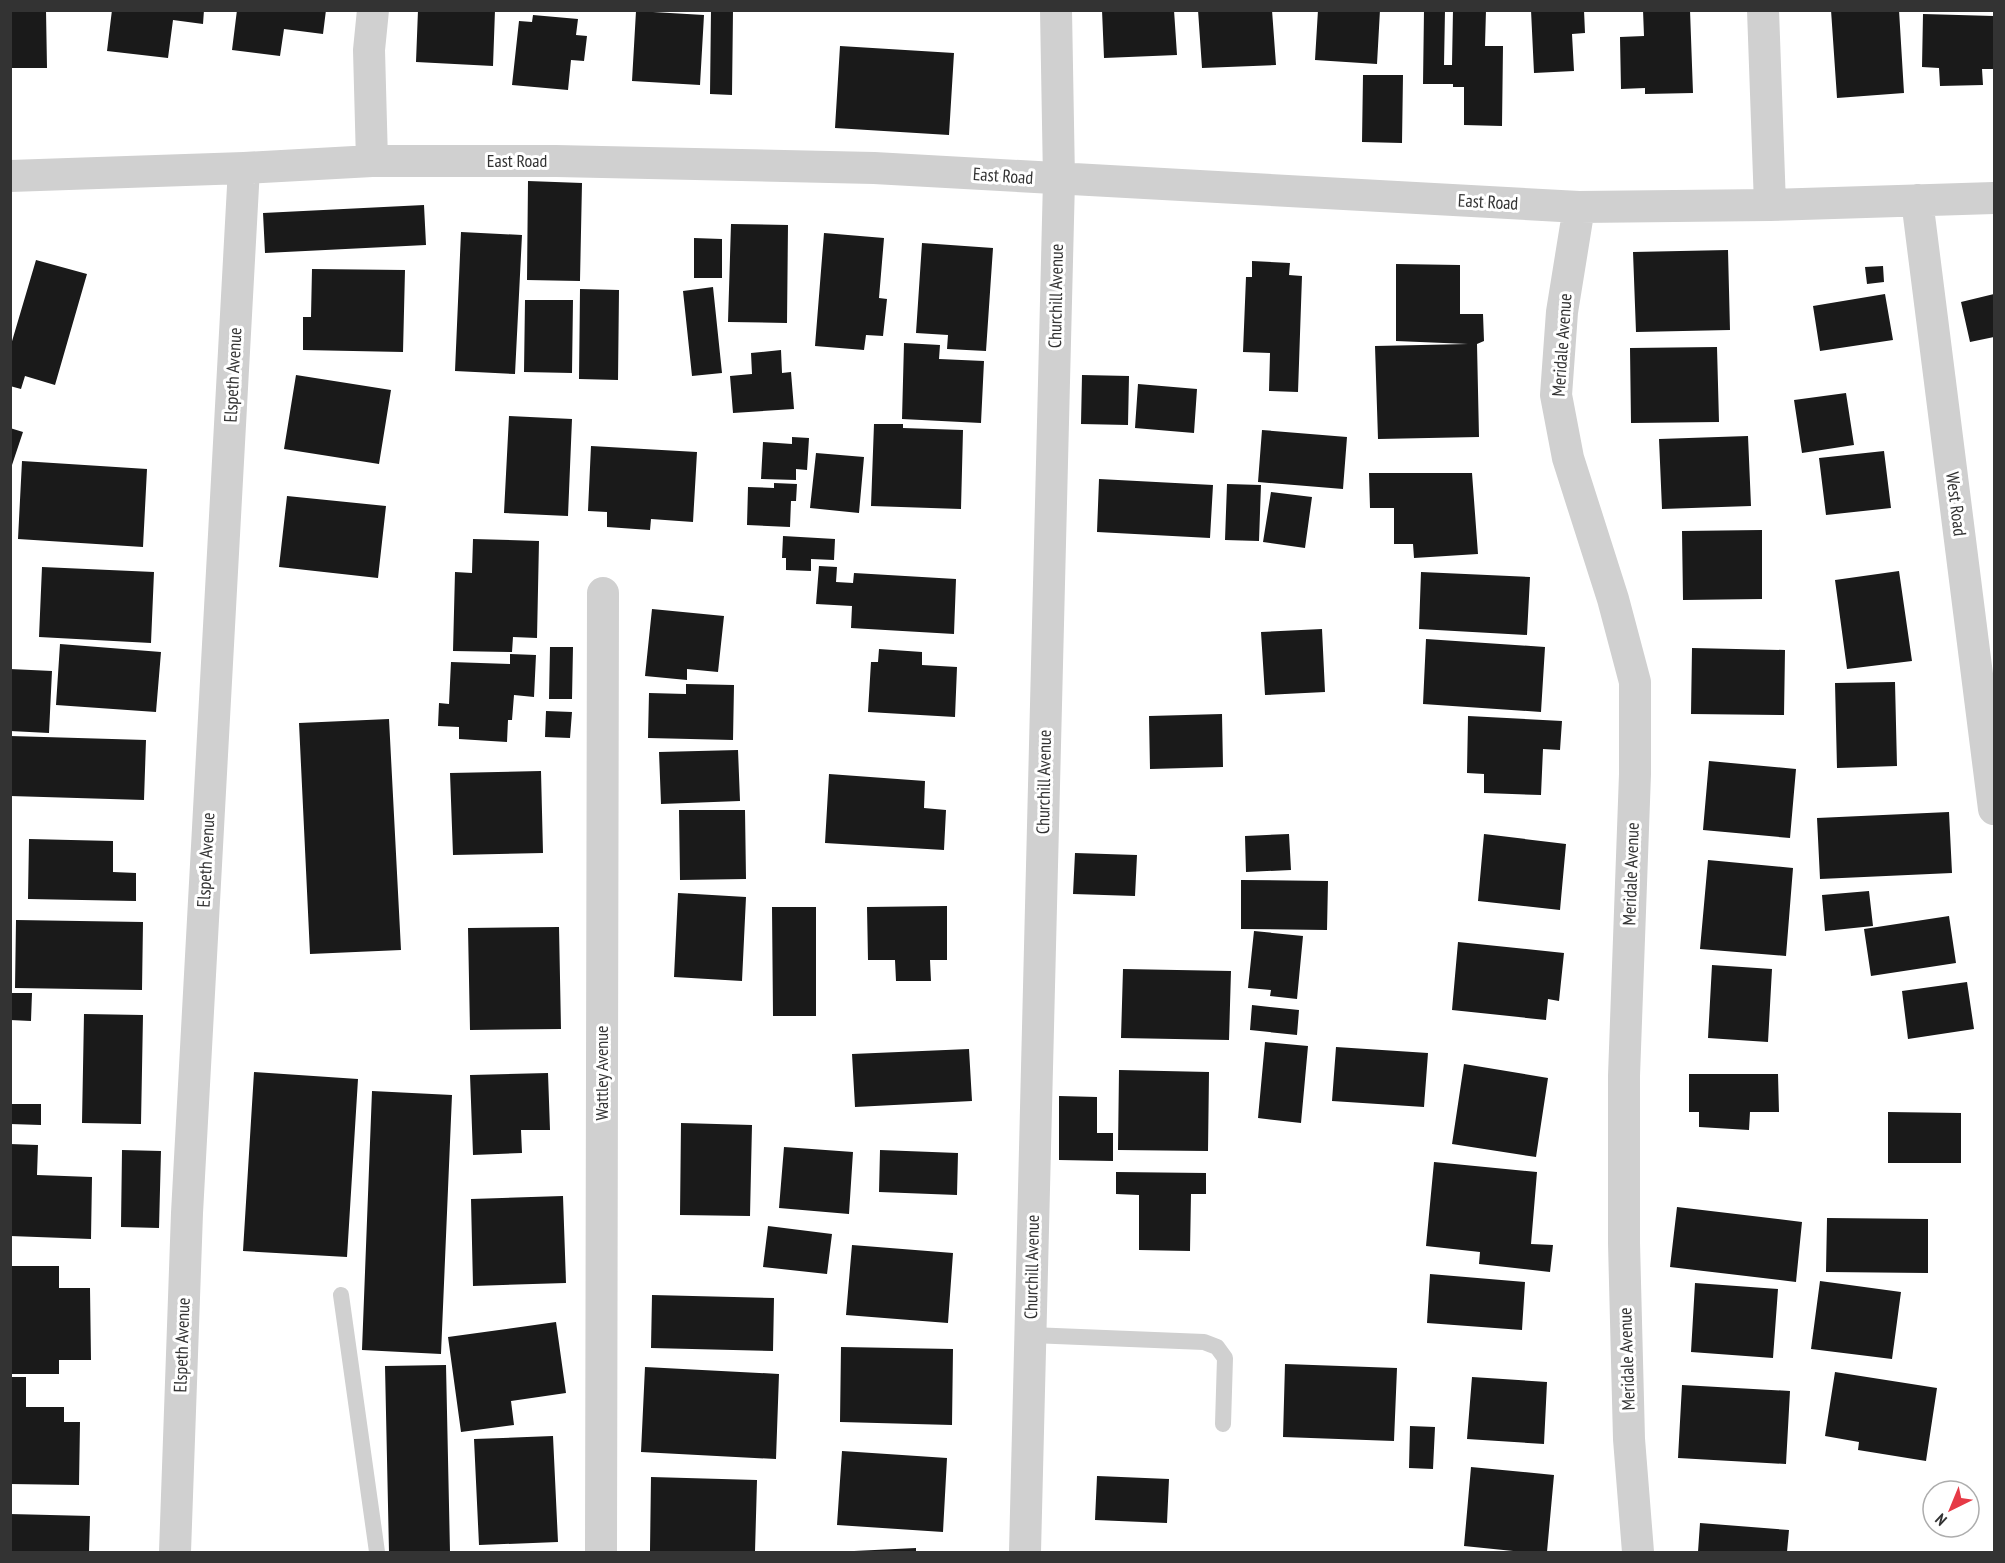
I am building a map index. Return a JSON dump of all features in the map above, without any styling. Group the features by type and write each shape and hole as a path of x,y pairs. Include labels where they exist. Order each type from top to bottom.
{"street":[{"path":"372,161 369,50 373,10"},
{"name":"Churchill Avenue","path":"1025,1552 1059,180 1056,10"},
{"path":"1763,10 1770,205"},
{"name":"East Road","path":"10,176 372,161 568,162 874,168 1579,207 1770,205 1995,198"},
{"name":"Elspeth Avenue","path":"175,1552 187,1213 244,168"},
{"name":"West Road","path":"1917,200 1995,809"},
{"name":"Meridale Avenue","path":"1579,207 1562,312 1556,395 1568,458 1635,682 1635,774 1624,1076 1623,1243 1629,1439 1638,1552"},
{"name":"Wattley Avenue","path":"601,1552 603,593"}],"lane":[{"path":"341,1295 378,1552"},
{"path":"1031,1335 1204,1342 1217,1347 1224,1358 1223,1424"}],"building":[{"path":"10,10 46,10 47,68 10,68"},
{"path":"112,10 204,10 203,24 173,20 168,58 107,51"},
{"path":"237,10 326,10 323,34 284,29 280,56 232,50"},
{"path":"418,10 495,10 493,66 416,62"},
{"path":"711,10 733,10 732,95 710,94"},
{"path":"1102,10 1174,10 1177,55 1104,58"},
{"path":"1198,10 1272,10 1276,65 1202,68"},
{"path":"1318,10 1380,10 1377,64 1315,60"},
{"path":"1424,10 1445,10 1444,65 1452,65 1453,10 1486,10 1485,46 1503,46 1502,126 1464,125 1464,87 1453,87 1453,84 1423,84"},
{"path":"1531,10 1584,10 1585,33 1572,34 1574,71 1534,73"},
{"path":"1643,10 1690,10 1693,93 1645,94 1645,88 1621,89 1620,37 1644,36"},
{"path":"1831,10 1899,10 1904,93 1837,98"},
{"path":"636,11 704,15 700,85 632,81"},
{"path":"1923,14 1994,16 1994,69 1982,69 1983,85 1940,86 1939,68 1922,67"},
{"path":"533,15 578,19 576,35 587,36 584,61 571,60 568,90 512,85 519,21 532,22"},
{"path":"840,46 954,53 949,135 835,128"},
{"path":"1363,75 1403,75 1402,143 1362,142"},
{"path":"528,181 582,183 580,281 527,280"},
{"path":"424,205 426,245 265,253 263,213"},
{"path":"731,224 788,225 787,323 728,322"},
{"path":"461,232 522,235 515,374 455,371"},
{"path":"824,233 884,238 879,298 887,299 883,336 866,335 864,350 815,346"},
{"path":"694,238 722,239 722,278 694,278"},
{"path":"922,243 993,248 986,351 947,349 948,335 916,333"},
{"path":"1728,250 1730,330 1636,332 1633,252"},
{"path":"36,260 87,274 55,385 25,376 21,389 10,386 10,348"},
{"path":"1252,261 1290,263 1289,275 1302,276 1298,392 1269,391 1270,353 1243,352 1246,277 1252,277"},
{"path":"1396,264 1460,265 1460,314 1483,314 1484,341 1477,344 1479,437 1378,439 1375,346 1468,344 1396,341"},
{"path":"1883,266 1884,282 1867,284 1865,267"},
{"path":"312,269 405,270 403,352 303,350 303,317 311,317"},
{"path":"713,287 722,373 692,376 683,291"},
{"path":"580,289 619,290 618,380 579,379"},
{"path":"1885,294 1893,340 1820,351 1813,306"},
{"path":"1994,294 1994,337 1970,342 1961,302"},
{"path":"525,300 573,300 572,373 524,372"},
{"path":"904,343 940,345 939,359 984,361 981,423 902,419"},
{"path":"1717,347 1719,422 1631,423 1630,348"},
{"path":"781,350 782,373 791,372 794,409 733,413 730,376 752,374 751,353"},
{"path":"296,375 391,390 379,464 284,449"},
{"path":"1082,375 1129,376 1128,425 1081,424"},
{"path":"1138,384 1197,389 1194,433 1135,428"},
{"path":"1846,393 1854,445 1802,453 1794,400"},
{"path":"509,416 572,419 568,516 504,513"},
{"path":"874,424 903,424 903,428 963,430 961,509 871,506"},
{"path":"10,428 23,432 11,468 10,468"},
{"path":"1262,430 1347,437 1343,489 1258,482"},
{"path":"1748,436 1751,506 1662,509 1659,439"},
{"path":"792,437 809,438 807,470 796,469 796,480 761,479 763,442 792,444"},
{"path":"591,446 697,452 693,522 651,519 650,530 607,527 607,512 588,511"},
{"path":"1884,451 1891,508 1826,515 1819,458"},
{"path":"816,453 864,457 859,513 810,508"},
{"path":"22,461 147,469 143,547 18,539"},
{"path":"1369,473 1472,473 1478,554 1414,558 1413,544 1394,544 1394,508 1370,508"},
{"path":"1099,479 1213,485 1210,538 1097,532"},
{"path":"774,483 797,484 796,501 791,501 790,527 747,525 748,487 774,488"},
{"path":"1227,484 1261,485 1259,541 1225,540"},
{"path":"1271,492 1312,497 1305,548 1263,542"},
{"path":"287,496 386,506 378,578 279,567"},
{"path":"1762,530 1762,599 1683,600 1682,531"},
{"path":"783,536 835,539 834,560 811,559 811,571 786,570 786,558 782,558"},
{"path":"473,539 539,541 537,638 513,637 512,652 453,651 455,572 472,573"},
{"path":"819,566 837,567 836,582 853,583 854,573 956,579 954,634 851,628 852,606 816,604"},
{"path":"42,567 154,572 151,643 39,637"},
{"path":"1899,571 1912,661 1847,669 1835,580"},
{"path":"1421,572 1530,577 1527,635 1419,629"},
{"path":"652,609 724,616 718,672 687,669 687,680 645,676"},
{"path":"1322,629 1325,692 1265,695 1261,632"},
{"path":"1426,639 1545,647 1541,712 1423,704"},
{"path":"60,644 161,652 156,712 56,705"},
{"path":"550,647 573,647 572,699 549,699"},
{"path":"1692,648 1785,650 1784,715 1691,714"},
{"path":"879,649 922,652 922,665 957,667 955,717 868,712 871,662 878,662"},
{"path":"510,654 536,655 534,697 514,695 512,720 508,720 507,742 459,739 459,727 438,726 439,703 449,704 451,662 510,664"},
{"path":"10,669 52,671 49,733 10,731"},
{"path":"1895,682 1897,766 1837,768 1835,683"},
{"path":"686,684 734,685 733,740 648,738 649,693 686,694"},
{"path":"546,711 572,712 570,738 545,737"},
{"path":"1222,714 1223,767 1150,769 1149,716"},
{"path":"1468,716 1562,721 1560,750 1543,749 1541,795 1484,793 1484,774 1467,773"},
{"path":"389,719 401,950 310,954 299,723"},
{"path":"10,736 146,740 144,800 10,796"},
{"path":"738,750 740,801 661,804 659,752"},
{"path":"1709,761 1796,769 1790,838 1703,830"},
{"path":"541,771 543,853 453,855 450,773"},
{"path":"829,774 925,781 924,808 946,810 944,850 825,843"},
{"path":"679,810 745,810 746,879 680,880"},
{"path":"1949,812 1952,873 1820,879 1817,818"},
{"path":"1289,834 1291,870 1246,872 1245,836"},
{"path":"1484,834 1566,844 1560,910 1478,901"},
{"path":"29,839 113,841 113,872 136,873 136,901 28,899"},
{"path":"1075,853 1137,855 1135,896 1073,894"},
{"path":"1708,860 1793,868 1786,956 1700,949"},
{"path":"1241,880 1328,881 1327,930 1241,929"},
{"path":"1869,891 1873,926 1825,931 1822,895"},
{"path":"678,893 746,897 742,981 674,977"},
{"path":"947,906 947,960 930,960 931,981 896,981 895,960 868,960 867,907"},
{"path":"772,907 816,907 816,1016 773,1016"},
{"path":"1949,916 1956,963 1871,976 1864,929"},
{"path":"16,920 143,922 142,990 15,988"},
{"path":"559,927 561,1029 470,1030 468,928"},
{"path":"1254,931 1303,936 1297,999 1270,996 1271,990 1248,988"},
{"path":"1458,942 1564,953 1559,1001 1548,999 1546,1020 1452,1010"},
{"path":"1712,965 1772,969 1768,1042 1708,1038"},
{"path":"1123,969 1231,971 1229,1040 1121,1038"},
{"path":"1967,982 1974,1029 1908,1039 1902,991"},
{"path":"10,993 32,993 31,1021 10,1020"},
{"path":"1252,1005 1299,1010 1297,1035 1250,1030"},
{"path":"84,1014 143,1015 141,1124 82,1123"},
{"path":"1265,1042 1308,1046 1301,1123 1258,1118"},
{"path":"1336,1047 1428,1053 1424,1107 1332,1101"},
{"path":"969,1049 972,1101 855,1107 852,1054"},
{"path":"1464,1064 1548,1078 1536,1157 1452,1144"},
{"path":"1119,1070 1209,1072 1208,1151 1118,1150"},
{"path":"254,1072 358,1079 347,1257 243,1251"},
{"path":"548,1073 550,1130 521,1130 522,1153 473,1155 470,1075"},
{"path":"1689,1074 1778,1074 1779,1112 1750,1112 1749,1130 1699,1127 1699,1112 1689,1112"},
{"path":"372,1091 452,1095 441,1354 362,1350"},
{"path":"1059,1096 1097,1097 1097,1133 1113,1133 1113,1161 1059,1160"},
{"path":"10,1104 41,1104 41,1125 10,1124"},
{"path":"1888,1112 1961,1113 1961,1163 1888,1163"},
{"path":"681,1123 752,1125 750,1216 680,1215"},
{"path":"10,1144 38,1145 37,1175 92,1177 91,1239 10,1236"},
{"path":"784,1147 853,1152 849,1214 779,1208"},
{"path":"122,1150 161,1151 159,1228 121,1227"},
{"path":"880,1150 958,1153 957,1195 879,1192"},
{"path":"1434,1162 1537,1172 1531,1244 1553,1245 1550,1272 1479,1264 1480,1252 1426,1246"},
{"path":"1116,1172 1206,1173 1206,1194 1191,1194 1190,1251 1139,1250 1139,1195 1116,1194"},
{"path":"563,1196 566,1283 473,1286 471,1199"},
{"path":"1677,1207 1802,1222 1796,1282 1670,1267"},
{"path":"1827,1218 1928,1219 1928,1273 1826,1272"},
{"path":"768,1226 832,1234 827,1274 763,1267"},
{"path":"852,1245 953,1253 948,1323 846,1315"},
{"path":"10,1266 59,1266 59,1288 90,1288 91,1360 59,1360 59,1374 10,1374"},
{"path":"1430,1274 1525,1282 1522,1330 1427,1323"},
{"path":"1820,1281 1901,1292 1892,1359 1811,1349"},
{"path":"1695,1283 1778,1289 1773,1358 1691,1352"},
{"path":"652,1295 774,1298 773,1351 651,1348"},
{"path":"556,1322 566,1393 511,1401 514,1425 461,1432 448,1337"},
{"path":"841,1347 953,1349 952,1425 840,1422"},
{"path":"1285,1364 1397,1368 1394,1441 1283,1437"},
{"path":"446,1365 450,1552 389,1552 385,1366"},
{"path":"645,1367 779,1374 776,1459 641,1452"},
{"path":"1835,1372 1937,1388 1926,1461 1858,1450 1859,1442 1825,1436"},
{"path":"10,1377 26,1377 26,1407 64,1407 64,1422 80,1422 79,1485 10,1484"},
{"path":"1472,1377 1547,1382 1544,1444 1467,1439"},
{"path":"1682,1385 1790,1391 1786,1464 1678,1458"},
{"path":"1410,1426 1435,1427 1433,1469 1409,1468"},
{"path":"553,1436 558,1542 479,1545 474,1439"},
{"path":"842,1451 947,1458 943,1532 837,1525"},
{"path":"1471,1467 1554,1475 1547,1552 1464,1546"},
{"path":"1097,1476 1169,1479 1167,1523 1095,1520"},
{"path":"651,1477 757,1480 755,1552 650,1551"},
{"path":"10,1514 90,1516 89,1552 10,1552"},
{"path":"1700,1523 1789,1530 1787,1552 1698,1552"},
{"path":"916,1548 916,1552 854,1552 854,1551"}]}
